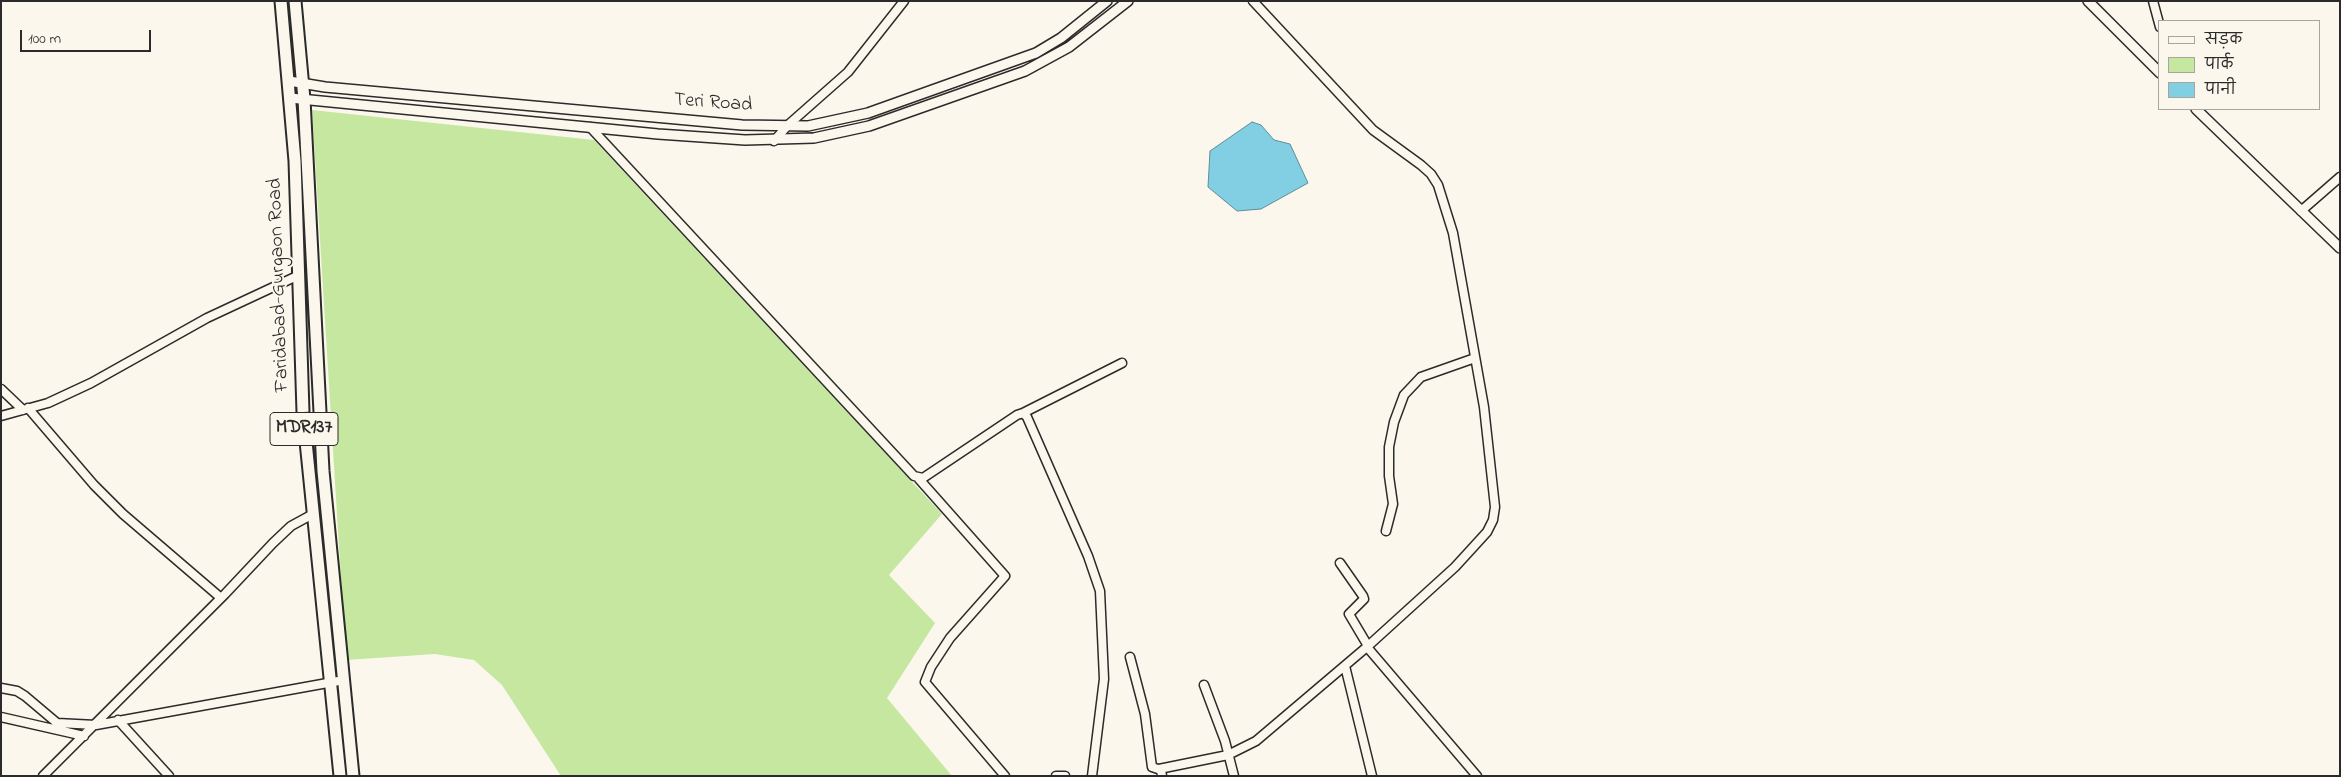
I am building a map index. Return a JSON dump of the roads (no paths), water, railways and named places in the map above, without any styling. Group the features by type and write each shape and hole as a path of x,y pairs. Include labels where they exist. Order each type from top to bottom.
{"main road":[{"name":"Faridabad-Gurgaon Road","path":"281,1 295,161 303,412 340,776"},
{"name":"Faridabad-Gurgaon Road","path":"295,1 304,99 318,405 353,776"}],"street":[{"path":"774,141 788,125 848,72 904,1"},
{"name":"Teri Road","path":"289,81 302,84 742,125 808,126 830,123 868,112 1036,53 1062,38 1107,1"},
{"path":"290,98 590,127 774,141 814,138 844,132 1025,71 1069,48 1128,1"},
{"path":"1130,658 1145,714 1152,767 1160,772 1228,755 1256,741 1368,647 1455,567 1478,542 1493,520 1494,490 1484,407 1453,233 1438,185 1421,165 1373,130 1253,1"},
{"path":"2088,1 2158,71"},
{"path":"2153,1 2158,20"},
{"path":"2197,110 2340,248"},
{"path":"590,127 694,241 919,478 1005,576 950,638 931,667 925,682 1006,776"},
{"path":"2301,211 2340,176"},
{"path":"1,416 48,403 91,383 206,318 298,276"},
{"path":"1386,531 1393,504 1389,476 1388,446 1404,395 1421,377 1475,358"},
{"path":"919,478 1017,415 1122,363"},
{"path":"1,389 26,409 123,514 221,598"},
{"path":"1023,413 1027,417 1088,556 1100,591 1104,679 1092,776"},
{"path":"43,776 96,725 150,666 221,598 291,526 313,514"},
{"path":"1340,563 1363,596 1364,599 1349,614 1368,647 1477,776"},
{"path":"1345,666 1372,776"},
{"path":"1,688 17,691 25,696 57,723 96,725 344,680"},
{"path":"1204,685 1234,776"},
{"path":"1,717 84,736"},
{"path":"118,720 169,776"},
{"path":"1056,776 1065,776"}],"water":[{"path":"1252,122 1261,125 1274,140 1290,144 1308,183 1261,209 1237,211 1208,187 1210,151"}]}
